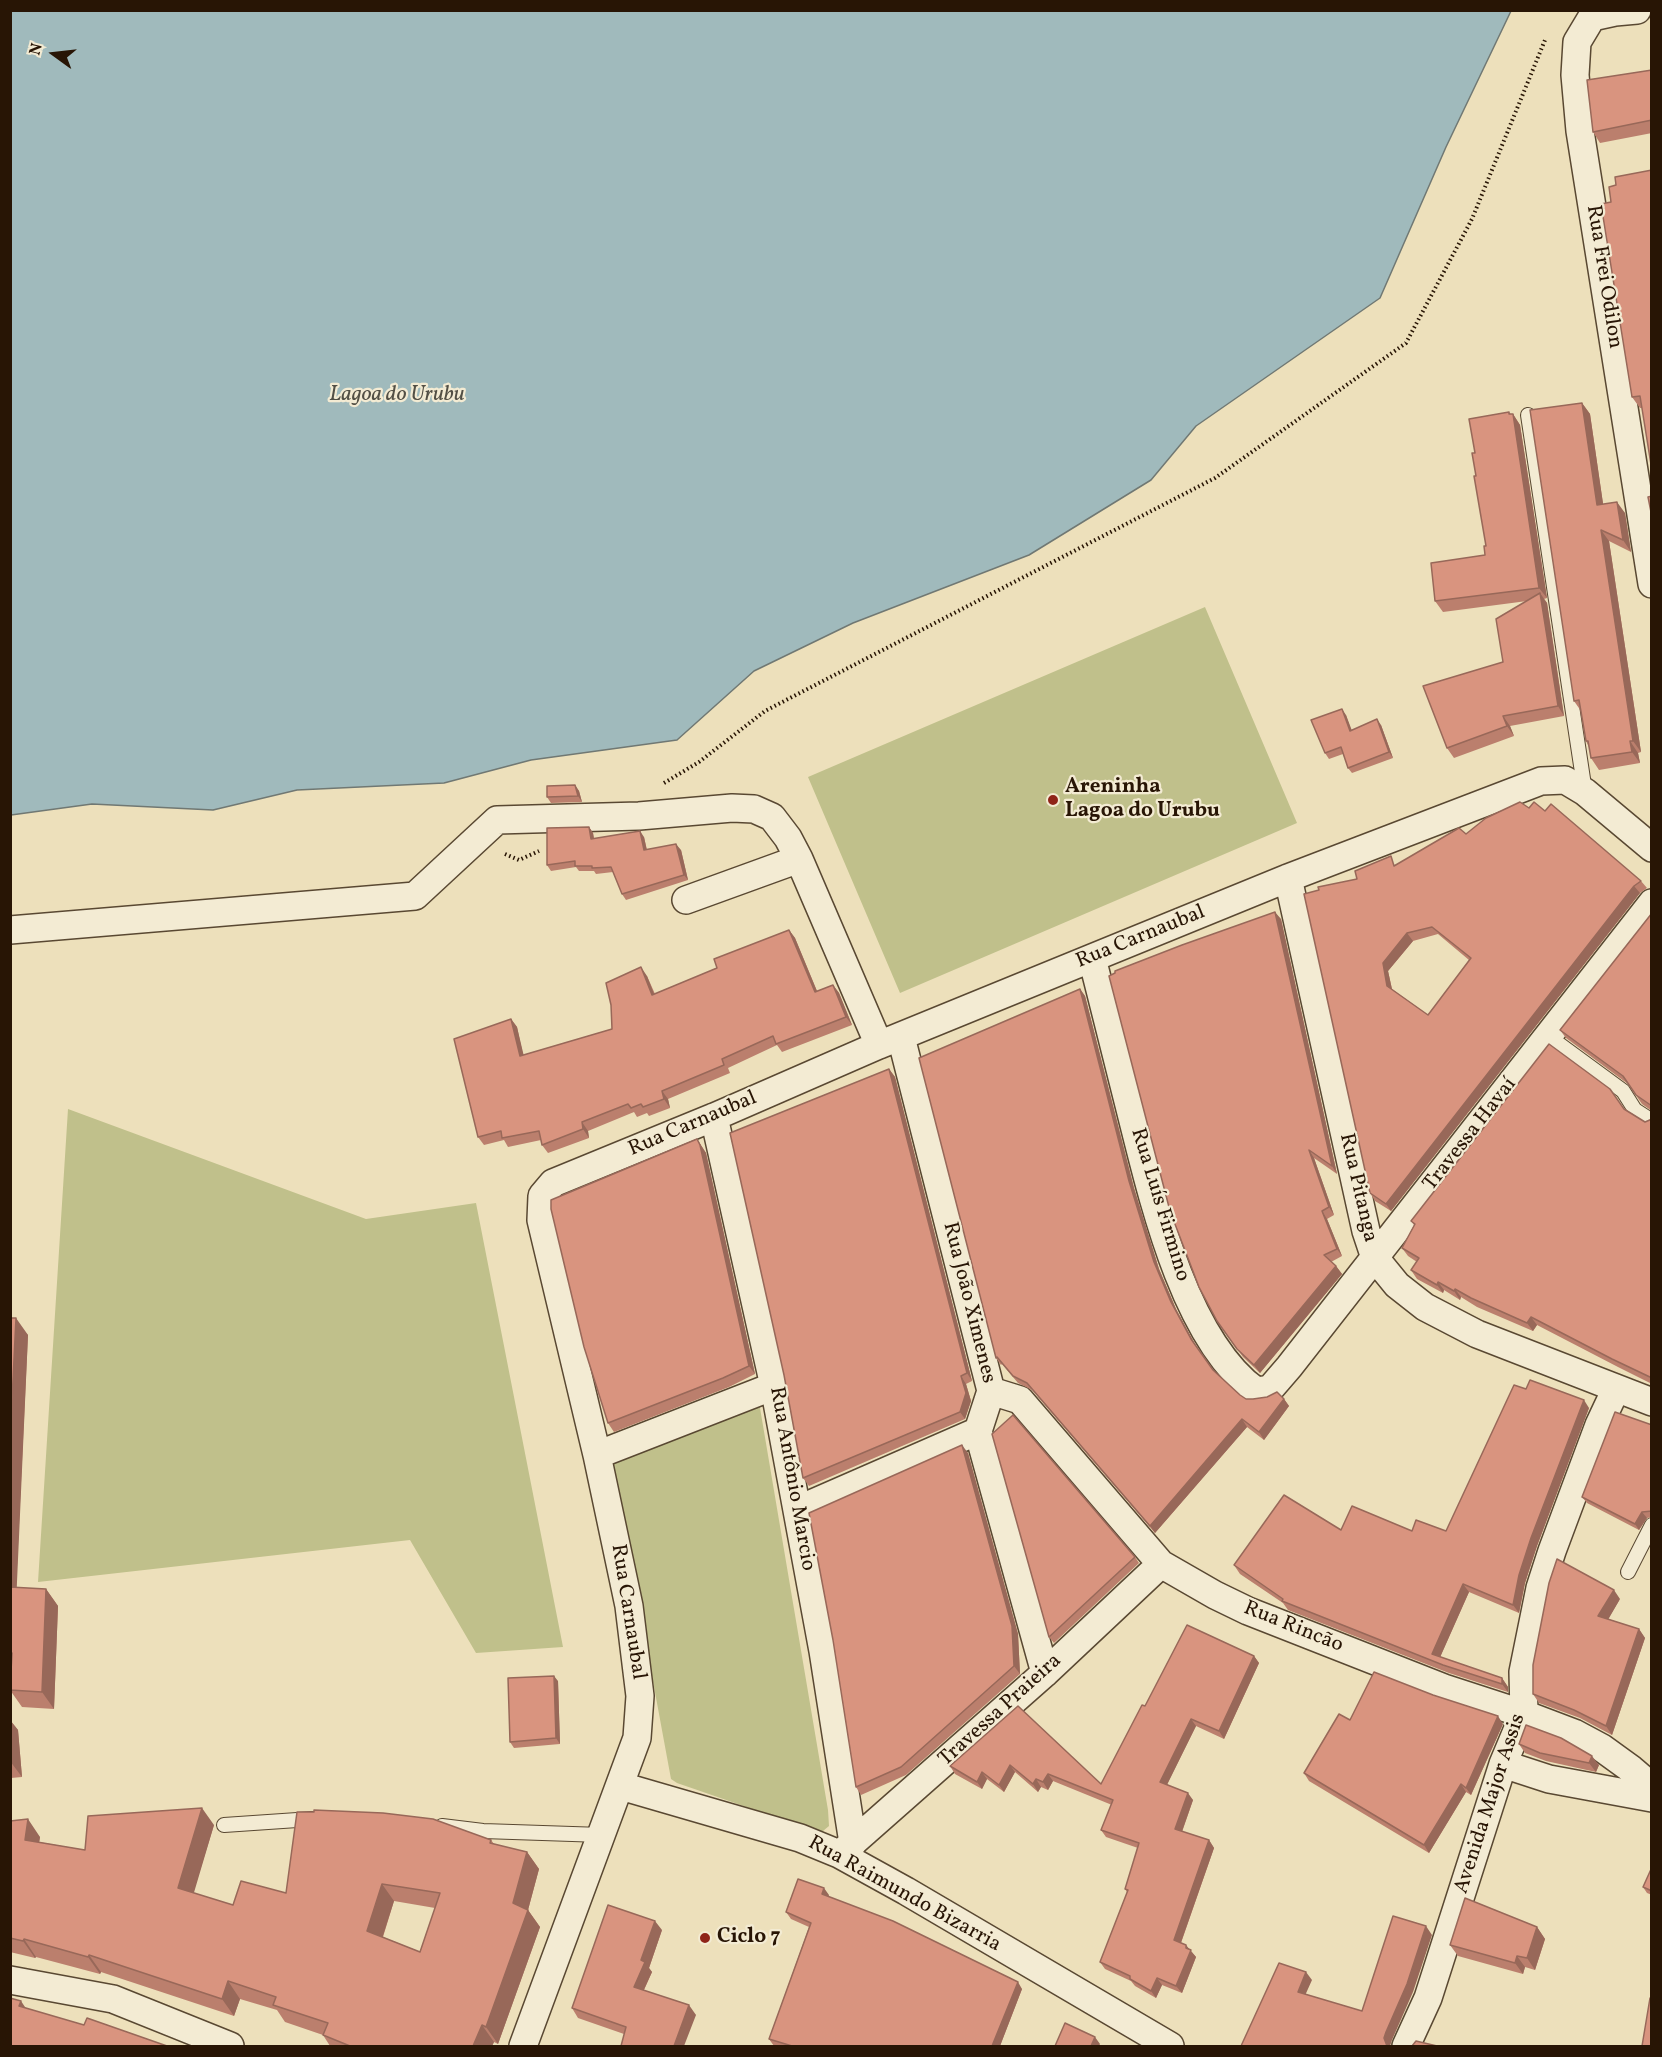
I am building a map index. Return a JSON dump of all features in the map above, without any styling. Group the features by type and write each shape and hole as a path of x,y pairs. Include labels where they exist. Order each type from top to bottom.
{"street":[{"name":"Rua Frei Odilon","path":"1637,10 1615,12 1592,18 1577,42 1575,75 1580,131 1652,584"},
{"name":"Rua Carnaubal","path":"523,2046 621,1786 637,1738 640,1696 629,1606 597,1455 541,1220 542,1196 554,1183 890,1041 1288,878 1541,781 1565,780 1585,792 1652,848"},
{"name":"Rua João Ximenes","path":"10,930 416,896 497,820 639,816 732,808 754,809 772,817 788,838 890,1041 991,1391 978,1431"},
{"path":"686,900 799,859"},
{"name":"Rua Pitanga","path":"1288,878 1366,1231 1375,1258 1397,1285 1425,1307 1477,1334 1652,1402"},
{"name":"Travessa Havaí","path":"1289,1367 1652,903"},
{"name":"Rua Luís Firmino","path":"1092,958 1154,1202 1187,1294 1209,1337 1241,1380 1256,1391 1270,1389 1289,1367"},
{"name":"Rua Antônio Marcio","path":"714,1117 774,1386 823,1651 846,1849"},
{"path":"597,1455 774,1386"},
{"name":"Avenida Major Assis","path":"1406,2046 1428,1998 1503,1764 1524,1714 1522,1672 1540,1588 1599,1425 1616,1389"},
{"name":"Rua Rincão","path":"991,1391 1020,1400 1161,1564 1248,1611 1444,1688 1574,1733 1602,1748 1652,1787"},
{"path":"797,1510 978,1431 1045,1673"},
{"name":"Travessa Praieira","path":"846,1849 1045,1673 1161,1564"},
{"path":"1503,1764 1549,1779 1652,1798"},
{"name":"Rua Raimundo Bizarria","path":"621,1786 800,1838 846,1849 906,1891 1170,2046"},
{"path":"10,1980 112,1999 230,2046"}],"lane":[{"path":"1528,415 1585,792"},
{"path":"1548,1036 1623,1091 1635,1110 1652,1121"},
{"path":"1628,1572 1652,1525"},
{"path":"224,1826 326,1818"},
{"path":"431,1825 483,1831 602,1835"}],"path":[{"path":"657,786 699,762 765,711 1215,478 1406,343 1472,219 1548,32"}],"green space":[{"name":"Areninha Lagoa do Urubu","path":"1205,607 1297,823 900,993 808,777"},
{"path":"68,1109 366,1219 476,1203 563,1647 476,1653 410,1540 38,1582"},
{"path":"758,1396 828,1810 829,1826 823,1831 816,1831 671,1779 612,1459"}],"water":[{"name":"Lagoa do Urubu","path":"10,11 1511,11 1446,147 1380,298 1196,426 1151,480 1029,555 853,623 754,671 677,740 531,760 444,783 297,790 213,810 92,804 11,815"}],"building":[{"path":"1652,70 1652,120 1593,132 1587,80"},
{"path":"1652,170 1652,471 1640,396 1632,397 1601,204 1611,202 1609,187 1616,185 1615,177"},
{"path":"1582,403 1597,505 1617,502 1623,540 1601,530 1633,741 1630,741 1632,752 1591,758 1579,700 1574,701 1530,410"},
{"path":"1509,412 1513,414 1539,588 1435,601 1431,563 1485,555 1484,546 1486,546 1474,476 1476,476 1472,453 1475,453 1469,419"},
{"path":"1652,496 1652,517 1648,497"},
{"path":"1540,593 1558,706 1503,716 1507,726 1447,748 1423,686 1503,662 1496,619"},
{"path":"1342,709 1350,731 1377,719 1389,752 1348,768 1341,747 1325,753 1311,720"},
{"path":"575,785 578,796 547,797 547,786"},
{"path":"1520,802 1529,808 1534,802 1545,811 1551,804 1641,881 1634,886 1386,1204 1370,1193 1304,894 1319,890 1318,887 1357,879 1355,871 1391,856 1394,866 1459,828 1466,834 1486,818","holes":["1432,927 1471,958 1428,1015 1387,986 1383,963 1407,933"]},
{"path":"589,827 591,839 640,831 644,850 676,844 684,875 622,894 611,867 575,866 575,861 547,865 547,828"},
{"path":"1275,912 1332,1166 1309,1150 1329,1207 1322,1211 1337,1249 1324,1255 1336,1266 1254,1365 1237,1349 1217,1321 1199,1287 1170,1211 1109,976 1115,971 1182,945"},
{"path":"1652,913 1652,1106 1636,1095 1623,1076 1560,1030"},
{"path":"789,930 815,992 833,985 846,1017 776,1044 773,1036 722,1059 724,1065 662,1091 664,1099 643,1107 641,1104 631,1108 628,1104 582,1122 583,1129 542,1145 539,1131 502,1138 501,1131 478,1137 454,1039 511,1019 520,1056 612,1029 611,1005 606,983 641,967 652,995 717,968 714,959"},
{"path":"1080,989 1129,1181 1154,1262 1171,1302 1191,1339 1213,1370 1240,1395 1246,1399 1253,1399 1267,1397 1277,1392 1284,1399 1259,1432 1242,1419 1150,1526 1027,1383 1013,1376 996,1358 919,1058"},
{"path":"1549,1044 1610,1089 1624,1109 1645,1122 1652,1119 1652,1378 1531,1317 1527,1323 1455,1289 1454,1291 1438,1282 1437,1285 1411,1270 1419,1258 1402,1248 1415,1224 1411,1221"},
{"path":"889,1069 967,1373 961,1376 966,1393 960,1412 803,1478 784,1375 730,1133"},
{"path":"697,1139 749,1366 608,1423 584,1347 551,1209 551,1200"},
{"path":"10,1318 16,1318 10,1441"},
{"path":"1530,1380 1584,1400 1531,1538 1519,1575 1513,1605 1463,1584 1432,1654 1502,1678 1502,1684 1443,1665 1282,1601 1283,1599 1234,1565 1284,1495 1341,1530 1352,1506 1412,1531 1416,1520 1446,1531 1514,1385 1526,1389"},
{"path":"1615,1412 1652,1425 1652,1511 1642,1512 1635,1524 1582,1497"},
{"path":"1013,1415 1135,1557 1049,1637 992,1434"},
{"path":"962,1445 1012,1626 1014,1666 901,1767 856,1787 833,1640 809,1513"},
{"path":"1557,1559 1614,1590 1598,1616 1639,1629 1606,1726 1574,1710 1533,1694 1533,1665 1549,1583"},
{"path":"10,1587 46,1589 42,1692 10,1690 12,1653 10,1653"},
{"path":"1187,1625 1254,1656 1219,1731 1191,1719 1160,1782 1188,1793 1175,1829 1209,1840 1174,1940 1191,1950 1176,1986 1157,1978 1151,1991 1130,1979 1130,1976 1100,1962 1128,1890 1125,1889 1139,1843 1101,1830 1113,1800 1048,1774 1043,1782 1036,1779 1033,1784 1010,1765 999,1785 982,1772 977,1782 950,1766 1018,1706 1101,1784"},
{"path":"1374,1672 1433,1695 1498,1716 1466,1788 1461,1784 1424,1845 1304,1773 1339,1714 1350,1720"},
{"path":"554,1676 556,1738 510,1742 508,1678"},
{"path":"1526,1725 1561,1738 1592,1756 1589,1763 1540,1753 1519,1744"},
{"path":"202,1808 178,1888 233,1905 241,1881 286,1893 297,1812 314,1812 314,1810 383,1813 433,1819 491,1840 490,1843 527,1852 513,1903 528,1910 486,2027 482,2025 473,2046 350,2046 323,2035 328,2023 273,2005 276,1997 228,1981 222,1999 89,1955 88,1957 24,1939 23,1941 10,1938 10,1821 28,1819 25,1840 85,1850 88,1816","holes":["382,1884 440,1893 420,1952 367,1931"]},
{"path":"1652,1867 1652,1891 1643,1887"},
{"path":"798,1879 824,1888 822,1894 893,1921 1018,1982 992,2046 792,2046 769,2039 811,1923 786,1912"},
{"path":"1465,1898 1537,1927 1527,1958 1517,1956 1515,1963 1450,1945"},
{"path":"608,1905 655,1921 641,1960 645,1962 634,1987 689,2005 674,2046 621,2046 626,2027 572,2008"},
{"path":"1393,1916 1426,1926 1407,1984 1384,2038 1387,2046 1241,2046 1279,1963 1306,1972 1298,1992 1362,2011"},
{"path":"10,1998 21,2001 19,2006 84,2025 87,2018 167,2046 10,2046"},
{"path":"1650,1998 1652,1998 1652,2046 1642,2046"},
{"path":"1065,2023 1095,2037 1091,2046 1055,2046"},
{"path":"1416,2041 1437,2046 1412,2046"}],"place":[{"name":"Areninha Lagoa do Urubu","path":"1053,800"},
{"name":"Ciclo 7","path":"705,1938"}]}
